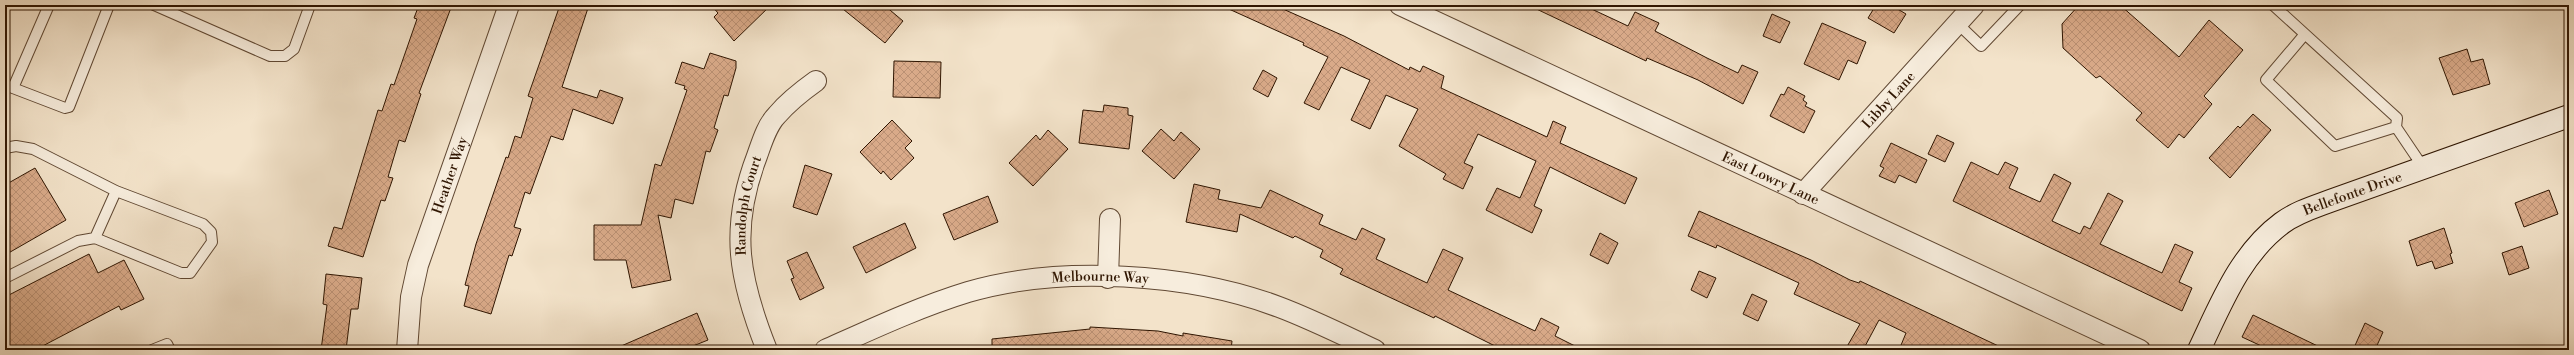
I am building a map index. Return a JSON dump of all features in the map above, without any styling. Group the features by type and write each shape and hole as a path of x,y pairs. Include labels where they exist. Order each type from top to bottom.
{"street":[{"name":"Heather Way","path":"407,350 411,297 418,265 509,5"},
{"name":"East Lowry Lane","path":"1400,5 2140,350"},
{"name":"Libby Lane","path":"1803,194 1974,5"},
{"name":"Randolph Court","path":"767,350 752,312 741,270 740,248 742,207 752,169 765,135 776,116 816,81"},
{"name":"Bellefonte Drive","path":"2199,350 2234,278 2250,255 2282,223 2301,212 2423,167 2569,116"},
{"path":"1108,278 1110,219"},
{"name":"Melbourne Way","path":"825,350 914,311 970,292 1061,277 1177,281 1244,296 1278,307 1375,350"}],"lane":[{"path":"49,5 9,86 65,108 69,107 109,5"},
{"path":"154,5 270,56 285,56 294,49 310,5"},
{"path":"1957,24 1981,46 2020,5"},
{"path":"2273,5 2397,118 2396,127 2423,167"},
{"path":"2305,34 2266,80 2335,146 2396,127"},
{"path":"5,148 16,146 33,149 116,191 203,224 210,232 212,242 193,270 186,274 95,238 78,241 5,278"},
{"path":"95,238 116,191"},
{"path":"152,350 168,344 170,350"}],"building":[{"path":"419,5 452,5 419,93 421,94 405,142 399,140 388,177 393,178 385,201 381,200 363,257 328,246 334,227 342,229 378,110 382,111 391,84 394,85 417,19 414,18"},
{"path":"560,5 589,5 562,87 597,98 600,90 623,98 613,124 573,109 563,140 551,136 530,194 525,192 514,227 521,229 512,256 509,255 491,314 464,306 469,286 465,285 476,244 506,157 508,158 515,136 521,138 533,98 528,96"},
{"path":"711,5 771,5 734,41 714,17 718,13"},
{"path":"838,5 884,5 903,21 885,43"},
{"path":"1220,5 1274,5 1344,36 1409,70 1410,67 1420,72 1423,66 1444,76 1441,88 1547,137 1553,121 1566,127 1560,143 1637,178 1625,204 1550,167 1534,206 1542,210 1532,233 1486,210 1497,188 1520,198 1536,161 1478,134 1464,163 1473,167 1463,189 1443,179 1446,174 1399,146 1418,109 1386,95 1370,129 1351,120 1370,80 1341,67 1319,110 1304,103 1328,57 1303,45 1304,43"},
{"path":"1528,5 1583,5 1628,26 1635,12 1659,23 1655,31 1707,58 1738,73 1742,65 1758,72 1743,104 1698,80 1647,58 1646,61"},
{"path":"1876,5 1891,5 1906,14 1894,33 1868,18"},
{"path":"2079,5 2120,5 2179,57 2209,20 2243,50 2204,96 2212,104 2184,138 2179,134 2168,148 2136,120 2142,113 2100,76 2096,78 2063,48 2062,24"},
{"path":"1772,14 1790,22 1780,43 1763,36"},
{"path":"1822,23 1866,42 1857,64 1848,60 1839,80 1804,64"},
{"path":"2467,49 2471,62 2483,59 2490,84 2453,95 2439,58"},
{"path":"710,53 736,61 736,68 728,96 724,95 714,128 718,130 710,152 706,151 693,204 675,199 671,218 658,215 671,280 632,288 626,260 594,260 594,225 641,225 655,164 661,166 687,90 684,89 685,86 675,83 682,62 704,69"},
{"path":"894,61 941,62 940,98 893,97"},
{"path":"1263,70 1277,78 1268,97 1253,89"},
{"path":"1788,87 1805,96 1803,100 1807,103 1805,106 1815,111 1804,133 1770,116 1781,94 1784,95"},
{"path":"1104,105 1128,108 1128,115 1133,116 1129,149 1079,143 1083,110 1103,112"},
{"path":"2253,114 2271,130 2230,178 2209,158 2238,126 2240,128"},
{"path":"892,120 912,141 905,148 914,158 891,180 883,171 881,174 860,152"},
{"path":"1161,129 1174,141 1181,132 1200,149 1174,179 1142,151"},
{"path":"1048,130 1068,149 1033,186 1009,163 1036,135 1040,140"},
{"path":"1937,135 1954,143 1945,162 1928,154"},
{"path":"1891,143 1927,160 1916,183 1899,175 1895,183 1879,176 1884,168 1880,166"},
{"path":"1971,162 1998,175 2005,162 2018,168 2009,188 2040,202 2054,174 2071,183 2052,221 2080,234 2084,226 2090,229 2108,193 2123,201 2100,244 2162,273 2175,244 2193,252 2179,282 2192,288 2182,311 1953,201"},
{"path":"805,165 832,174 817,215 793,207"},
{"path":"35,168 66,220 5,255 5,185"},
{"path":"1194,184 1220,190 1218,199 1261,208 1270,190 1323,215 1319,224 1356,240 1362,228 1385,239 1376,259 1427,283 1443,249 1463,258 1448,290 1535,331 1541,318 1559,327 1555,336 1583,350 1503,350 1435,316 1434,318 1340,274 1343,269 1320,257 1323,250 1295,236 1293,238 1240,214 1237,232 1186,222"},
{"path":"2549,190 2558,214 2524,227 2515,203"},
{"path":"988,196 998,222 954,240 943,214"},
{"path":"1699,211 1811,260 1850,280 1859,283 1860,281 2007,350 1899,350 1906,333 1879,320 1863,350 1845,350 1860,324 1794,294 1799,283 1717,245 1716,248 1688,236"},
{"path":"905,223 916,248 866,273 853,247"},
{"path":"2444,228 2452,253 2450,254 2453,263 2435,269 2432,261 2417,266 2409,241"},
{"path":"1600,233 1618,243 1608,264 1590,255"},
{"path":"2522,246 2529,268 2509,275 2502,253"},
{"path":"807,252 824,288 800,300 791,279 794,278 787,261"},
{"path":"89,254 98,273 124,260 144,299 121,310 119,306 35,350 5,350 5,297"},
{"path":"1699,271 1716,278 1707,298 1691,290"},
{"path":"326,274 362,278 358,309 351,309 346,350 321,350 327,305 323,304"},
{"path":"1752,294 1767,301 1758,321 1743,314"},
{"path":"697,313 708,340 683,350 612,350"},
{"path":"2253,315 2326,350 2270,350 2242,337"},
{"path":"2365,323 2383,332 2375,350 2353,350"},
{"path":"1090,327 1158,331 1183,336 1183,333 1232,341 1231,350 992,350 992,339 1090,329"}]}
